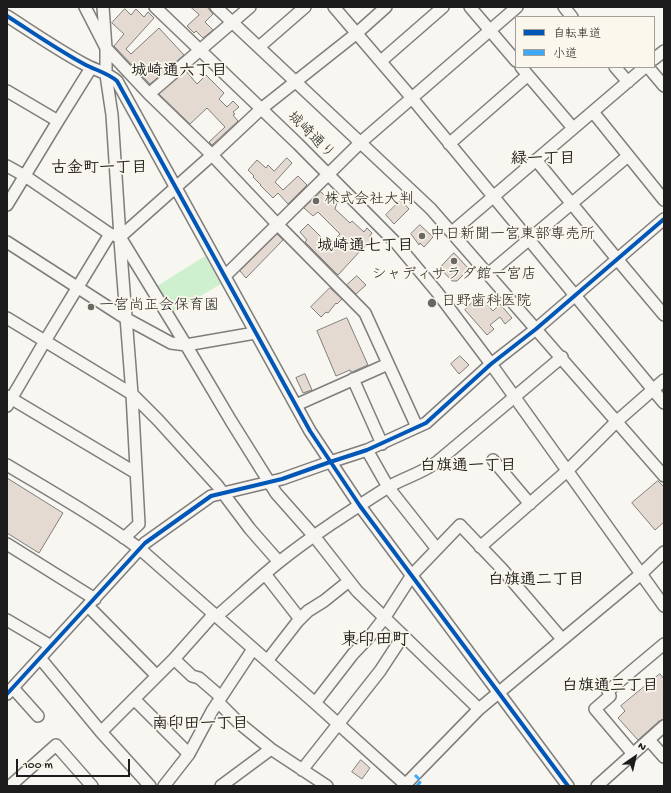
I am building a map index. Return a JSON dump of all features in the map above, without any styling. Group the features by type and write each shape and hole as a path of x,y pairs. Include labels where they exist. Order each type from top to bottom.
{"street":[{"path":"85,7 106,48 149,94 212,155 278,225 365,313 417,427"},
{"path":"103,7 106,75 112,115 115,236 132,394 139,524 124,538"},
{"name":"城崎通り","path":"155,7 200,49 397,244 437,292 491,364 664,606"},
{"path":"216,7 432,209 664,476"},
{"path":"149,94 250,7"},
{"path":"259,47 305,7"},
{"path":"334,7 412,97 449,144 664,404"},
{"path":"136,473 9,400 78,287 115,236 176,187 261,109 357,33 386,7"},
{"path":"381,61 443,7"},
{"path":"470,7 515,60"},
{"path":"225,276 360,142 517,7"},
{"path":"564,7 571,16"},
{"path":"7,16 91,68 106,75 112,76 117,81 255,333 330,462 360,506 568,786"},
{"path":"655,58 664,51"},
{"path":"7,205 91,68"},
{"path":"616,68 628,82"},
{"path":"452,232 645,68"},
{"path":"647,68 664,86"},
{"path":"449,144 524,71 573,128"},
{"path":"7,91 58,121"},
{"path":"592,112 664,200"},
{"path":"488,274 628,156"},
{"path":"536,160 617,260 663,313"},
{"path":"7,166 25,176 115,236 186,345 276,493 314,536 357,591 479,709"},
{"path":"38,716 10,691 145,543 211,496 282,479 367,450 426,423 491,364 536,329 664,219"},
{"path":"7,242 125,318 171,343 186,345 255,333"},
{"path":"7,318 132,394 218,485 250,529 279,562"},
{"path":"101,732 216,615 279,562 314,536 388,487 414,474 426,470 458,445 562,357"},
{"path":"296,405 388,364"},
{"path":"353,379 382,444"},
{"path":"480,547 567,471 616,422 664,380"},
{"path":"367,450 388,487 437,549"},
{"path":"493,460 530,504"},
{"path":"7,465 140,549 315,703 405,786 479,709 640,574 664,552"},
{"path":"315,703 353,654 385,617 412,575 460,524 502,569 562,640"},
{"path":"7,544 91,602 157,676"},
{"path":"265,574 300,619"},
{"path":"267,661 308,610 324,601 348,580"},
{"path":"7,620 51,646"},
{"path":"302,770 380,671 403,636"},
{"path":"633,754 596,709 610,696 608,691 664,644"},
{"path":"164,786 189,754 220,700 253,649"},
{"path":"40,658 101,732 150,786"},
{"path":"174,659 192,676 199,678 239,723 271,749 322,785"},
{"path":"134,699 189,754"},
{"path":"597,786 664,726"},
{"path":"649,740 664,757"},
{"path":"10,786 56,745 92,786"},
{"path":"221,786 271,749"}],"green space":[{"path":"205,256 221,284 170,314 154,288"}],"building":[{"path":"191,7 207,7 213,14 205,22 213,30 203,38 196,31 194,33 187,26 199,15"},
{"path":"125,9 131,15 136,9 144,17 148,12 154,18 126,49 131,54 159,28 184,55 150,84 114,46 124,34 112,23"},
{"path":"186,71 197,84 206,75 224,93 219,99 227,107 233,101 239,107 233,112 235,114 233,115 238,121 212,145 209,142 225,127 207,108 190,124 159,94"},
{"path":"287,158 292,163 275,182 283,190 298,176 307,185 288,204 278,193 273,198 248,170 257,160 266,168 268,165 274,171"},
{"path":"321,192 332,202 337,202 335,209 350,223 352,221 364,232 367,228 372,233 369,237 373,240 362,249 338,275 305,242 307,240 300,232 308,224 329,245 340,234 318,212 313,216 304,208"},
{"path":"401,200 409,209 394,224 386,215"},
{"name":"中日新聞一宮東部専売所","path":"420,225 433,237 424,247 420,243 419,245 411,234"},
{"path":"277,234 283,240 246,278 240,271"},
{"name":"シャディサラダ館一宮店","path":"454,253 469,269 457,281 452,281 440,268"},
{"path":"357,276 366,285 356,294 347,285"},
{"path":"330,288 342,299 337,304 336,303 328,313 326,312 321,317 311,307"},
{"path":"479,296 493,311 500,304 512,318 505,324 500,317 490,325 494,329 487,335 465,310"},
{"path":"347,318 368,365 352,372 350,370 336,376 317,331"},
{"path":"460,356 469,365 459,374 451,364"},
{"path":"305,374 312,390 303,393 296,378"},
{"path":"7,478 63,513 39,553 7,533"},
{"path":"658,481 664,487 664,522 655,530 632,503"},
{"path":"660,674 664,679 664,719 659,721 638,740 618,718 625,711 621,706"},
{"path":"361,760 370,768 362,779 352,772"}],"marked path":[{"path":"415,775 421,781 417,786"}],"cycle path":[{"path":"7,16 65,53 117,81 310,431 360,506 568,786"},
{"path":"7,694 145,543 211,496 282,479 367,450 426,423 491,364 536,329 664,219"}],"place":[{"name":"株式会社大判","path":"316,201"},
{"name":"中日新聞一宮東部専売所","path":"422,236"},
{"name":"シャディサラダ館一宮店","path":"454,261"},
{"name":"日野歯科医院","path":"432,303"},
{"name":"一宮尚正会保育園","path":"91,307"}],"district":[{"name":"城崎通六丁目","path":"179,73"},
{"name":"緑一丁目","path":"543,161"},
{"name":"古金町一丁目","path":"99,170"},
{"name":"城崎通七丁目","path":"365,248"},
{"name":"白旗通一丁目","path":"468,468"},
{"name":"白旗通二丁目","path":"536,582"},
{"name":"東印田町","path":"375,641"},
{"name":"白旗通三丁目","path":"610,688"},
{"name":"南印田一丁目","path":"200,726"}]}
